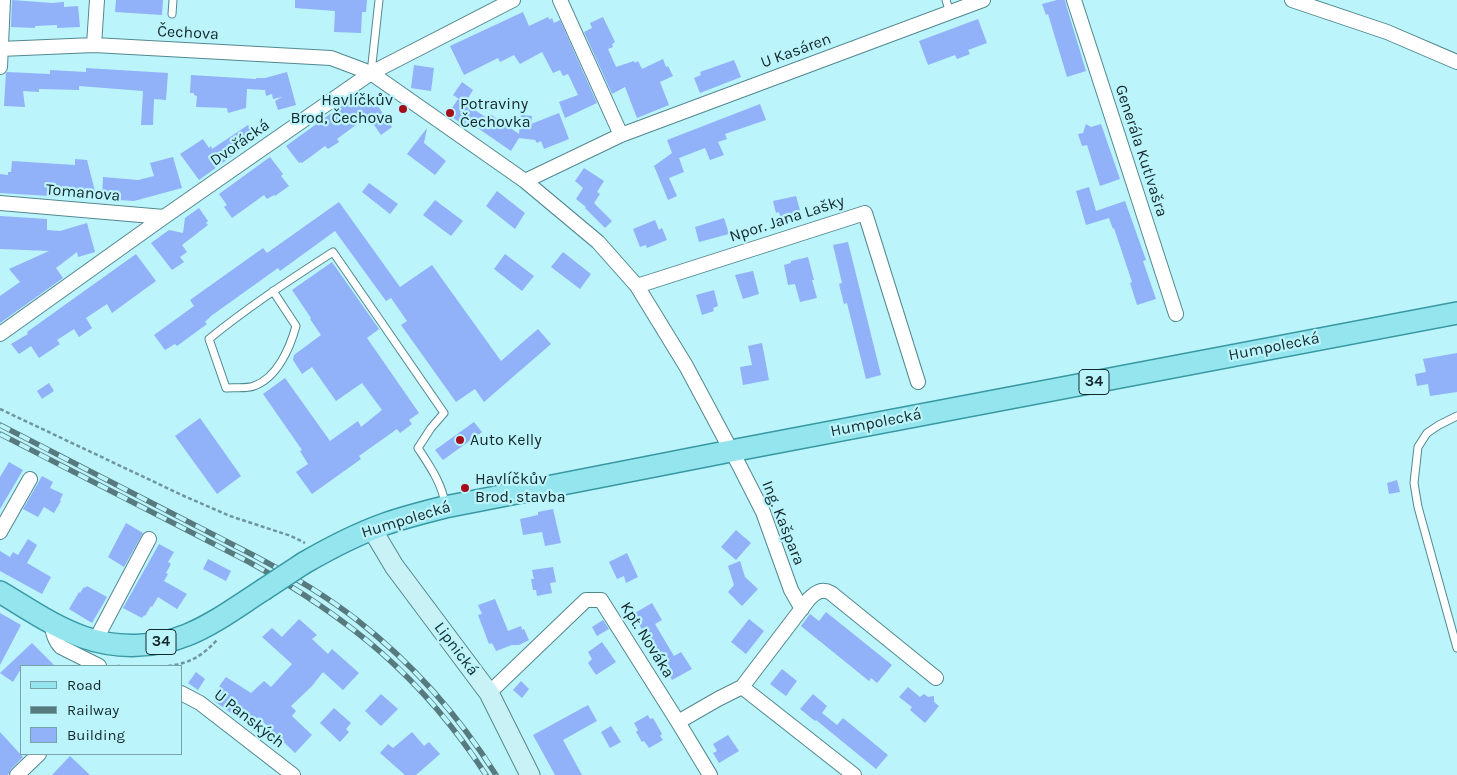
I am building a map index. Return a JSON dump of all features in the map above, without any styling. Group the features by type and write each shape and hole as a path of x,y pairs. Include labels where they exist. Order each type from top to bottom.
{"main road":[{"name":"Humpolecká","path":"95,641 138,645 175,639 199,630 324,552 372,529 445,507 1457,313"},
{"name":"34","path":"0,592 70,632 95,641"}],"street":[{"path":"0,67 3,0"},
{"path":"94,45 97,0"},
{"name":"Dvořácká","path":"0,334 371,73 513,0"},
{"path":"560,0 621,135"},
{"name":"U Kasáren","path":"525,181 621,135 948,6 983,0"},
{"name":"Generála Kutlvašra","path":"1074,0 1176,314"},
{"path":"1292,0 1387,32 1457,62"},
{"name":"Čechova","path":"1,49 94,45 331,58 371,73"},
{"path":"371,73 525,181 598,242 637,286 686,366 731,451"},
{"name":"Tomanova","path":"0,203 164,217"},
{"name":"Npor. Jana Lašky","path":"637,286 865,213 918,382"},
{"name":"Ing. Kašpara","path":"731,451 763,512 791,590 802,608"},
{"path":"0,532 30,479"},
{"name":"Lipnická","path":"372,529 394,566 489,693 530,775"},
{"path":"95,641 149,540"},
{"path":"678,722 742,687 809,599 816,592 824,590 828,591 936,678"},
{"name":"Kpt. Nováka","path":"489,693 586,600 601,600 710,775"},
{"path":"51,622 56,642 61,647 97,665"},
{"path":"742,687 854,775"},
{"name":"U Panských","path":"182,694 200,703 293,775"},
{"path":"17,775 38,755"}],"lane":[{"path":"172,14 173,0"},
{"path":"371,73 378,0"},
{"path":"273,291 296,326 292,344 274,374 253,386 226,388 209,339 273,291 333,252 444,414 431,428 418,448 430,465 440,486 445,507"},
{"path":"1457,416 1427,433 1418,447 1414,482 1418,508 1457,648"}],"path":[{"path":"0,409 184,496 230,516 291,536 324,552"}],"building":[{"path":"12,0 64,2 64,7 78,6 80,27 57,28 57,25 35,26 35,28 11,27"},
{"path":"116,0 163,0 162,15 115,12"},
{"path":"295,0 367,0 366,12 362,12 361,33 334,32 335,11 295,8"},
{"path":"1065,0 1086,71 1067,77 1048,14 1046,15 1042,4"},
{"path":"523,12 529,26 548,17 550,20 552,18 554,23 560,20 597,103 565,118 559,102 578,95 568,74 563,76 560,70 553,73 542,52 520,64 514,55 500,62 498,58 464,75 450,46"},
{"path":"603,17 615,42 612,44 613,47 608,49 616,67 638,61 642,69 663,59 673,76 660,82 669,105 637,118 625,87 612,94 584,32 592,28 590,23"},
{"path":"978,19 987,43 968,50 970,54 957,59 955,55 928,65 919,41"},
{"path":"734,60 741,77 700,93 694,78 701,75 700,72"},
{"path":"414,65 434,68 431,91 411,88"},
{"path":"86,68 168,73 166,100 154,99 153,125 141,125 143,91 79,86 79,90 39,89 39,92 23,91 25,107 4,106 7,72 50,74 50,70 86,72"},
{"path":"287,72 296,105 278,110 275,101 282,97 273,99 272,94 266,96 265,90 247,89 246,108 228,113 227,108 196,107 197,96 194,93 190,93 191,75 256,79"},
{"path":"462,82 473,90 465,103 453,95"},
{"path":"362,91 372,105 376,103 392,127 381,135 368,116 337,139 339,142 328,149 325,146 302,163 299,163 286,146"},
{"path":"458,99 487,118 490,114 519,134 521,115 532,116 531,124 559,113 569,139 544,149 541,141 537,143 535,140 519,138 511,151 469,122 466,127 448,114"},
{"path":"760,104 766,120 725,134 727,139 718,142 724,155 710,160 705,148 679,158 684,172 669,178 677,196 668,200 654,166 672,153 667,140"},
{"path":"1086,124 1091,127 1101,124 1120,179 1100,186 1087,145 1082,146 1078,134 1083,133"},
{"path":"248,125 257,138 199,180 180,154 203,139 209,148 211,146 212,149"},
{"path":"427,128 424,143 446,161 435,175 407,154"},
{"path":"173,157 182,188 134,201 102,199 103,177 138,180 154,176 150,163"},
{"path":"270,157 283,174 281,176 289,186 267,199 264,195 232,218 224,207 227,205 219,194"},
{"path":"75,159 87,160 97,199 0,193 0,174 8,175 8,172 11,172 12,161 75,165"},
{"path":"584,168 604,181 597,192 600,194 594,203 612,221 605,228 576,199 583,188 575,181"},
{"path":"369,183 398,204 390,214 362,192"},
{"path":"1089,187 1096,211 1125,201 1146,260 1143,261 1156,299 1137,305 1130,283 1132,282 1109,218 1086,225 1076,191"},
{"path":"497,191 525,213 515,229 486,206"},
{"path":"796,196 801,214 781,219 779,212 776,213 773,201"},
{"path":"435,200 463,221 451,236 423,215"},
{"path":"339,202 400,287 432,265 501,361 538,329 551,344 484,402 475,389 456,402 401,325 407,321 391,298 386,301 335,231 280,271 278,268 211,316 205,322 207,324 177,346 175,344 165,350 154,335 194,306 190,300 263,248 267,253"},
{"path":"199,208 208,221 206,223 208,225 182,245 187,252 180,257 184,262 172,270 151,243 169,230 183,233 185,218"},
{"path":"0,216 47,219 47,230 60,231 87,223 95,252 78,257 77,252 56,268 63,278 0,323 0,296 20,282 9,269 49,251 0,249"},
{"path":"724,218 729,234 699,242 695,227"},
{"path":"655,220 659,230 662,228 667,240 647,248 646,245 640,247 633,229"},
{"path":"848,242 881,375 866,379 847,303 844,304 839,284 842,283 833,245"},
{"path":"563,252 591,274 580,289 551,267"},
{"path":"136,254 156,281 112,313 107,304 86,318 92,328 79,337 74,329 57,340 60,344 39,358 31,346 19,354 11,344 28,334 27,332"},
{"path":"505,254 534,276 522,291 494,269"},
{"path":"808,257 817,298 800,302 795,284 788,285 784,265 791,263 791,261"},
{"path":"332,262 379,329 367,338 419,413 409,420 412,424 400,433 397,429 359,456 361,459 312,494 296,472 308,464 300,451 302,450 263,394 285,378 330,441 358,421 361,427 382,410 362,383 336,401 312,367 302,374 293,360 294,355 321,335 292,290"},
{"path":"753,271 759,294 743,299 735,275"},
{"path":"714,290 718,306 713,308 714,311 702,315 696,295"},
{"path":"762,343 769,380 743,385 740,367 752,365 748,346"},
{"path":"1457,353 1457,392 1430,396 1428,384 1417,386 1415,374 1426,372 1423,359"},
{"path":"49,383 54,391 42,399 37,391"},
{"path":"200,418 241,476 217,494 175,436"},
{"path":"474,422 482,432 443,460 435,450"},
{"path":"9,462 23,470 0,509 0,477"},
{"path":"42,476 53,482 50,488 63,494 54,513 44,507 38,517 23,509"},
{"path":"1397,480 1400,492 1389,494 1387,483"},
{"path":"553,509 561,543 545,546 542,532 523,535 520,519"},
{"path":"126,523 143,533 124,567 108,557"},
{"path":"736,530 751,543 736,560 721,547"},
{"path":"28,539 37,545 27,563 51,577 42,594 0,571 0,551 10,557 13,552 18,555"},
{"path":"159,544 174,552 168,562 171,564 164,581 187,594 177,609 158,597 142,618 123,608"},
{"path":"627,553 638,577 626,583 624,576 617,579 609,562"},
{"path":"208,559 231,571 226,581 203,569"},
{"path":"740,561 745,577 758,589 742,606 728,592 734,585 728,566"},
{"path":"553,567 556,582 550,583 552,593 537,596 536,590 533,590 531,579 534,579 532,570"},
{"path":"87,586 107,597 92,623 69,609 79,592"},
{"path":"495,599 508,631 521,626 529,640 519,645 512,645 496,651 492,643 489,644 478,615 482,614 478,605"},
{"path":"652,603 662,620 655,624 674,656 681,652 692,669 672,680 633,614"},
{"path":"826,612 892,665 877,683 871,678 869,681 801,626 810,614 819,621"},
{"path":"0,613 21,625 0,665"},
{"path":"299,619 317,635 312,639 328,654 332,649 359,673 343,690 323,672 312,686 291,706 296,711 292,716 312,735 295,753 258,717 252,723 245,719 241,720 214,701 220,685 226,677 251,693 264,681 271,687 292,664 262,637 272,628 282,637"},
{"path":"749,619 764,631 746,654 731,642"},
{"path":"603,620 609,629 597,636 592,627"},
{"path":"602,642 616,662 596,675 588,663 592,659 588,652"},
{"path":"32,643 54,665 20,665 20,671 13,682 0,673"},
{"path":"782,669 797,681 786,696 770,684"},
{"path":"196,672 205,679 198,690 188,683"},
{"path":"521,681 529,689 522,698 513,690"},
{"path":"908,687 920,697 924,694 928,697 934,696 934,702 939,706 925,723 910,710 912,707 899,697"},
{"path":"381,694 398,709 381,726 365,711"},
{"path":"813,694 827,706 822,713 837,725 843,718 888,755 876,769 800,709"},
{"path":"588,705 597,721 563,740 582,775 555,775 533,735"},
{"path":"334,708 351,723 346,729 349,732 340,742 320,723"},
{"path":"648,715 650,719 653,718 662,734 660,736 663,740 649,748 644,741 642,742 636,732 638,730 634,723"},
{"path":"611,726 621,742 610,748 601,732"},
{"path":"0,732 23,757 11,769 8,775 0,775"},
{"path":"412,732 424,746 429,742 440,754 416,775 405,775 380,753 388,744 393,748"},
{"path":"728,735 739,751 719,763 713,753 717,751 713,744"},
{"path":"70,756 90,775 52,775"}],"railway":[{"path":"0,425 253,555 293,577 332,602 357,620 415,672 450,711 496,775"},
{"path":"0,434 249,562 320,605 352,628 410,680 462,740 486,775"}],"place":[{"name":"Havlíčkův Brod, Čechova","path":"403,109"},
{"name":"Potraviny Čechovka","path":"450,113"},
{"name":"Auto Kelly","path":"460,440"},
{"name":"Havlíčkův Brod, stavba","path":"465,488"}]}
